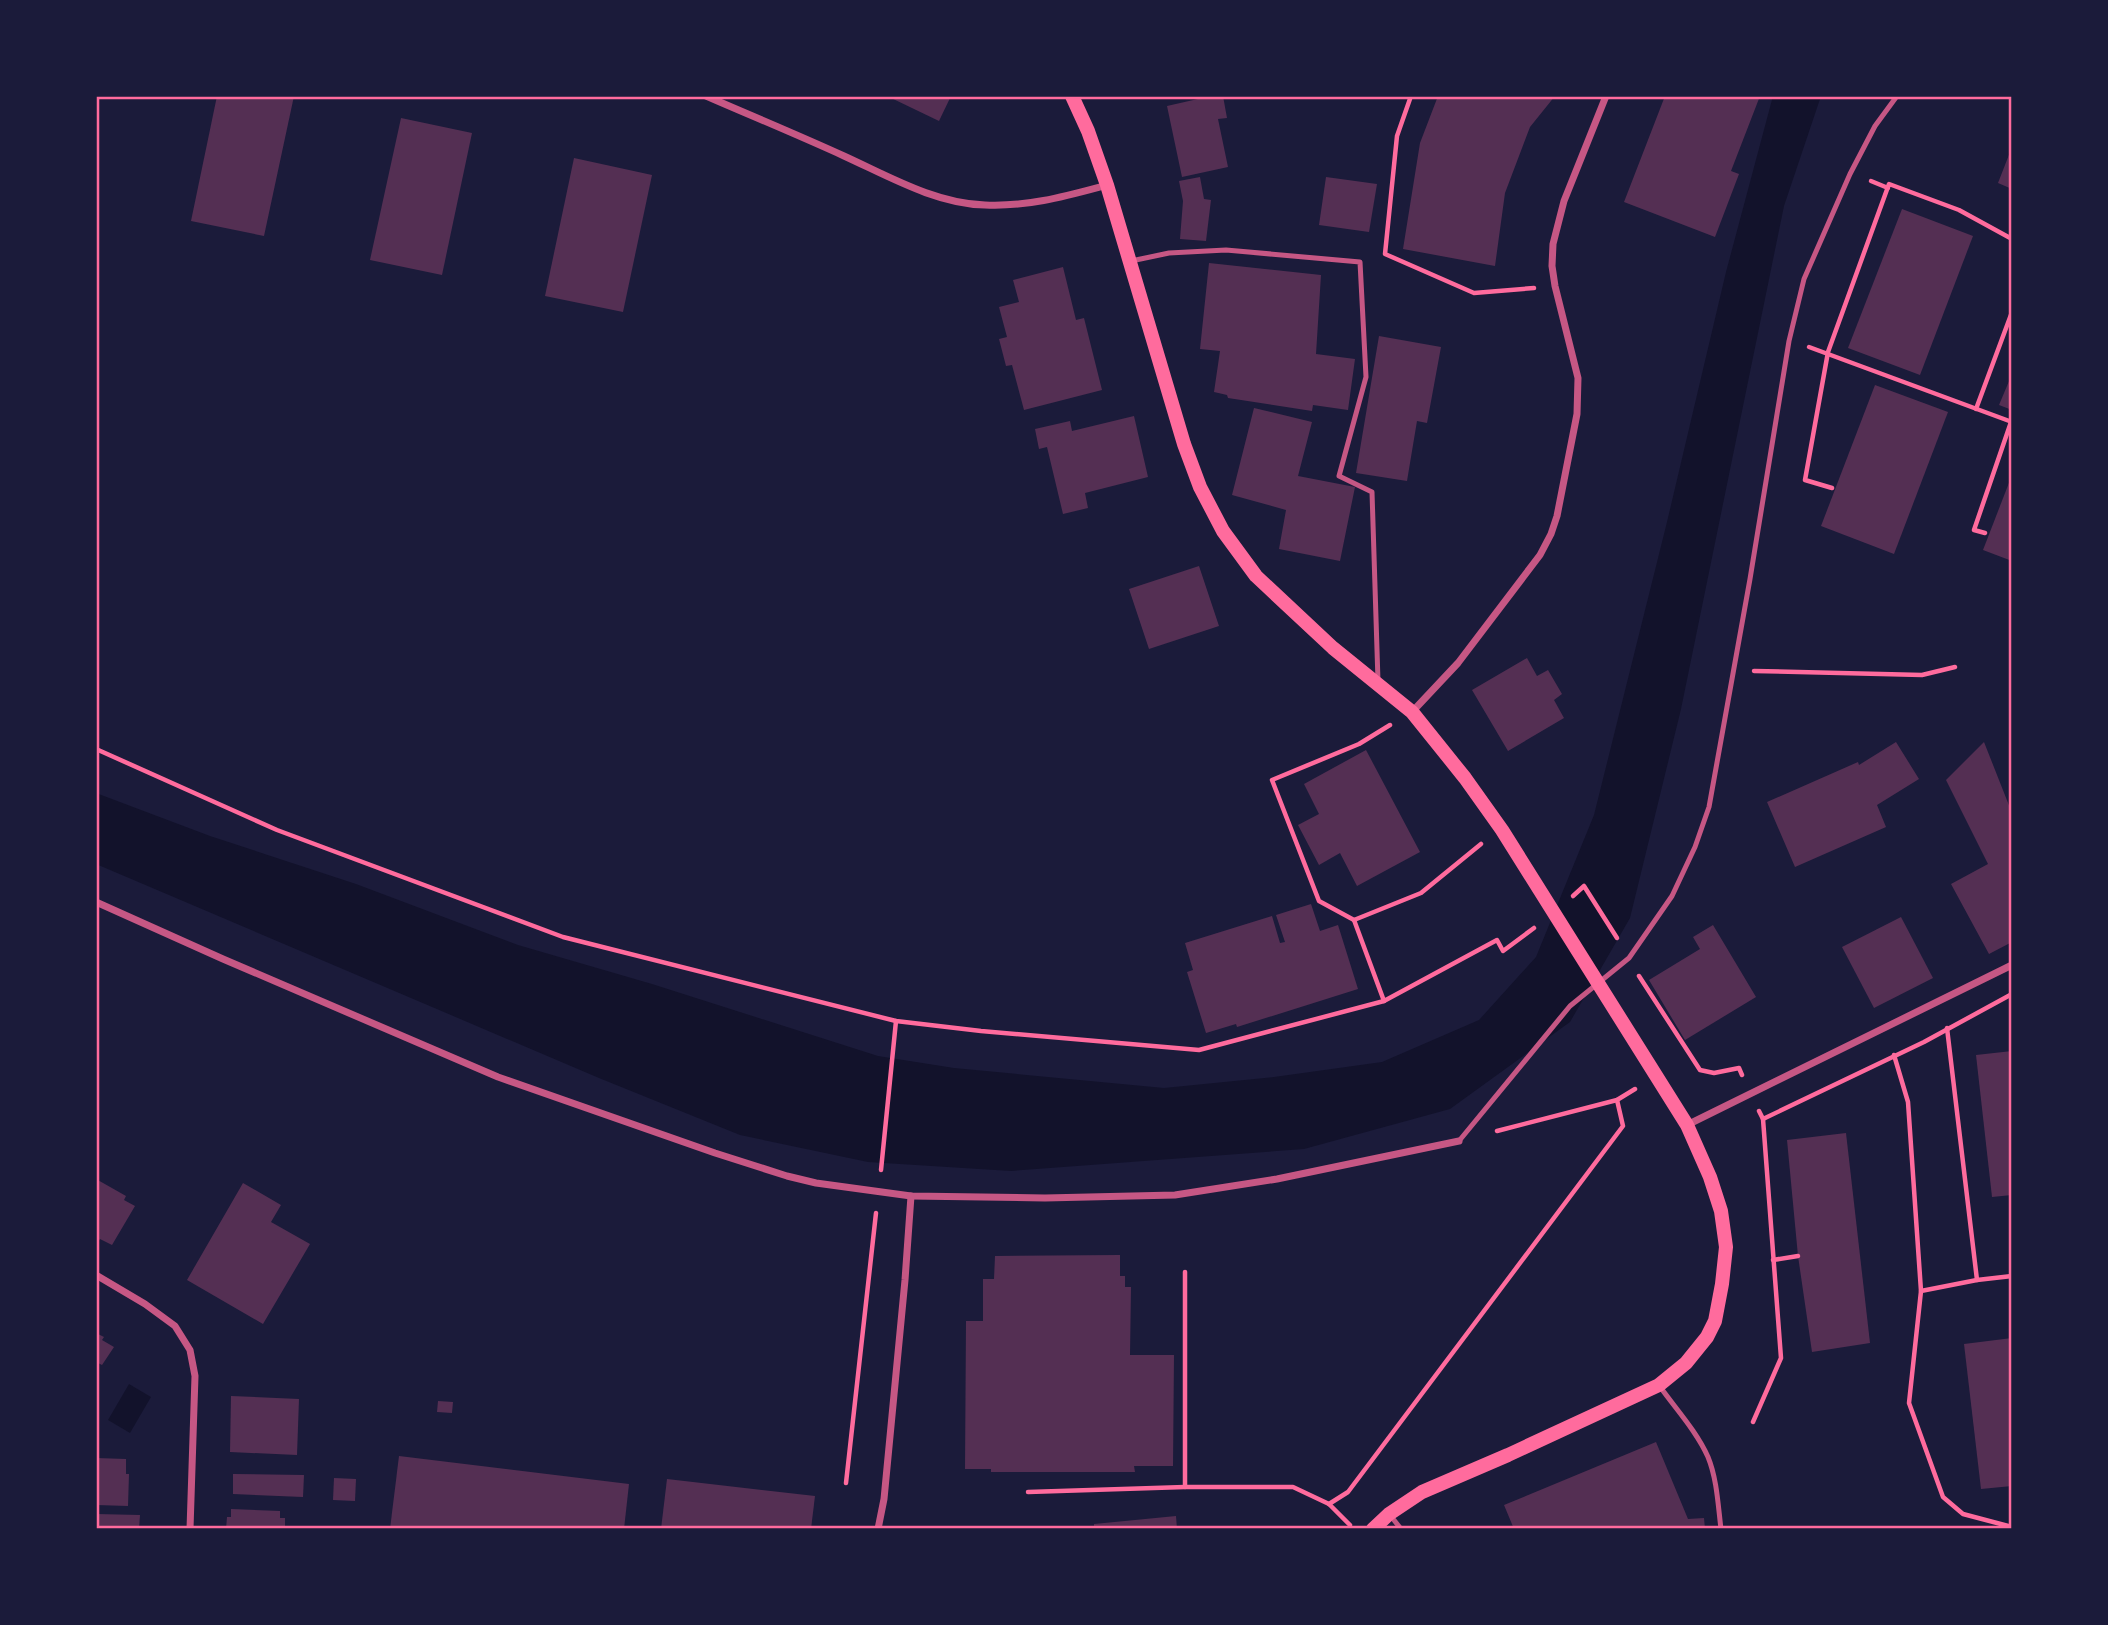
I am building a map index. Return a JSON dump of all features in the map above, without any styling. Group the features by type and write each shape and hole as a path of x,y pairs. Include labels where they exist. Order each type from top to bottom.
{"main road":[{"path":"1072,96 1107,185 1184,444 1200,487 1223,531 1256,576 1333,648 1412,712 1465,778 1502,830 1687,1125 1710,1177 1721,1211 1726,1247 1715,1321 1707,1337 1686,1363 1659,1385 1422,1492 1389,1514 1373,1529"}],"street":[{"path":"706,96 911,186 953,201 984,205 1026,204 1055,200 1107,185"},
{"path":"1412,712 1458,663 1540,555 1557,516 1577,414 1578,378 1555,286 1553,244 1564,201 1606,96"},
{"path":"96,902 235,965 498,1077 715,1153 806,1181 911,1196 1045,1198 1175,1195 1277,1179 1459,1141"},
{"path":"1687,1125 2012,965"},
{"path":"878,1529 885,1485 911,1196"},
{"path":"96,1275 145,1304 174,1326 190,1350 195,1376 190,1529"}],"lane":[{"path":"1459,1141 1570,1006 1629,958 1672,896 1695,847 1709,807 1789,341 1804,279 1850,174 1875,126 1896,96"},
{"path":"1130,261 1169,253 1226,250 1360,262 1366,377 1339,475 1372,492 1378,684"},
{"path":"1659,1385 1707,1457 1715,1482 1721,1529"},
{"path":"1389,1514 1401,1529"}],"path":[{"path":"1411,96 1397,136 1385,254 1475,293 1555,286"},
{"path":"1832,488 1805,480 1828,352 1889,184 1959,210 2012,239"},
{"path":"1976,409 2012,312"},
{"path":"1828,352 2011,422 1974,530 1985,533"},
{"path":"1734,670 1922,675 1955,667"},
{"path":"1384,1001 1354,920 1319,901 1272,780 1359,744 1412,712"},
{"path":"96,749 277,830 564,937 896,1021 1199,1050 1384,1001 1497,940 1503,951 1530,932"},
{"path":"1354,920 1421,893 1475,848 1502,830"},
{"path":"1584,886 1616,937"},
{"path":"1644,983 1700,1070 1714,1073 1739,1068 1751,1095"},
{"path":"1753,1422 1781,1358 1763,1119 1924,1042 2012,994"},
{"path":"845,1483 896,1021"},
{"path":"1947,1028 1977,1280"},
{"path":"1894,1055 1908,1102 1921,1291 1909,1404 1943,1497 1963,1514 2012,1528"},
{"path":"1459,1141 1617,1100 1656,1076"},
{"path":"1329,1504 1348,1492 1623,1126 1617,1100"},
{"path":"1773,1260 1798,1256"},
{"path":"1185,1272 1185,1487"},
{"path":"1921,1291 2012,1276"},
{"path":"1028,1492 1293,1487 1329,1504 1355,1529"}],"shaded area":[{"path":"1773,96 1821,96 1784,206 1681,709 1630,918 1570,1022 1450,1109 1304,1149 1011,1171 868,1162 740,1135 599,1078 96,864 96,793 210,836 356,884 518,945 652,984 878,1056 954,1068 1164,1088 1274,1077 1382,1062 1479,1020 1536,957 1594,815 1726,272"},
{"path":"129,1384 151,1397 130,1433 108,1420"}],"building":[{"path":"217,96 294,96 264,236 191,221"},
{"path":"887,96 951,96 939,121"},
{"path":"1211,96 1223,96 1227,118 1218,119 1228,167 1182,177 1167,106"},
{"path":"1438,96 1555,96 1530,127 1505,193 1495,266 1403,249 1420,143"},
{"path":"1665,96 1760,96 1731,171 1739,174 1715,237 1624,202"},
{"path":"401,118 472,133 442,275 370,260"},
{"path":"2012,147 2012,189 1998,183"},
{"path":"574,158 652,175 623,312 545,296"},
{"path":"1200,177 1204,199 1211,200 1206,241 1180,239 1183,201 1179,181"},
{"path":"1326,177 1377,184 1369,232 1319,225"},
{"path":"1902,209 1973,236 1920,375 1848,348"},
{"path":"1209,263 1321,275 1316,354 1355,359 1348,410 1313,405 1312,411 1228,398 1227,395 1214,392 1220,351 1200,349"},
{"path":"1063,267 1076,320 1084,318 1102,390 1024,410 1012,365 1006,366 999,339 1007,337 999,307 1019,302 1013,280"},
{"path":"1379,336 1441,347 1427,423 1417,421 1407,481 1356,473"},
{"path":"2012,374 2012,410 1999,405"},
{"path":"1875,385 1948,412 1894,554 1821,526"},
{"path":"1254,408 1312,422 1298,476 1355,487 1340,561 1279,549 1286,510 1232,495"},
{"path":"1134,416 1148,477 1085,493 1088,508 1063,514 1047,447 1039,449 1035,429 1070,421 1072,431"},
{"path":"2012,475 2012,561 1983,550"},
{"path":"1199,566 1219,626 1149,649 1129,589"},
{"path":"1527,658 1537,676 1548,670 1562,694 1554,700 1564,718 1508,751 1472,690"},
{"path":"1896,742 1919,779 1877,805 1886,827 1795,867 1767,802 1858,762 1859,765"},
{"path":"1984,742 2012,813 2012,942 1989,954 1951,884 1988,864 1946,780"},
{"path":"1366,750 1420,852 1357,886 1340,853 1319,865 1298,825 1319,814 1304,784"},
{"path":"1311,904 1320,931 1338,925 1358,989 1237,1027 1236,1024 1206,1033 1187,972 1193,970 1185,943 1272,916 1280,943 1285,942 1276,915"},
{"path":"1901,917 1933,978 1874,1008 1842,947"},
{"path":"1713,925 1756,997 1685,1040 1649,980 1700,949 1693,937"},
{"path":"2012,1051 2012,1195 1992,1197 1976,1055"},
{"path":"1846,1133 1870,1343 1812,1352 1798,1256 1787,1140"},
{"path":"96,1179 126,1196 124,1200 135,1206 112,1245 100,1239 96,1245"},
{"path":"243,1183 281,1205 271,1222 310,1244 263,1324 187,1280"},
{"path":"1120,1255 1120,1276 1125,1276 1125,1287 1131,1287 1130,1355 1174,1355 1173,1466 1134,1466 1135,1472 991,1472 991,1469 965,1469 966,1321 983,1321 983,1279 994,1279 995,1256"},
{"path":"96,1333 114,1347 102,1365 96,1362"},
{"path":"2012,1338 2012,1486 1981,1489 1964,1344"},
{"path":"231,1396 299,1399 297,1455 230,1452"},
{"path":"438,1401 453,1402 452,1413 437,1412"},
{"path":"1656,1442 1688,1519 1704,1518 1705,1529 1514,1529 1504,1505"},
{"path":"399,1456 629,1484 624,1529 390,1529"},
{"path":"96,1458 126,1459 126,1474 129,1474 128,1506 96,1505"},
{"path":"233,1474 304,1475 303,1497 233,1494"},
{"path":"334,1478 356,1479 355,1501 333,1500"},
{"path":"667,1479 815,1496 811,1529 661,1529"},
{"path":"231,1509 280,1511 280,1518 285,1518 285,1529 226,1529"},
{"path":"96,1514 140,1515 139,1529 96,1529"},
{"path":"1176,1516 1177,1529 1094,1529 1094,1524"}]}
